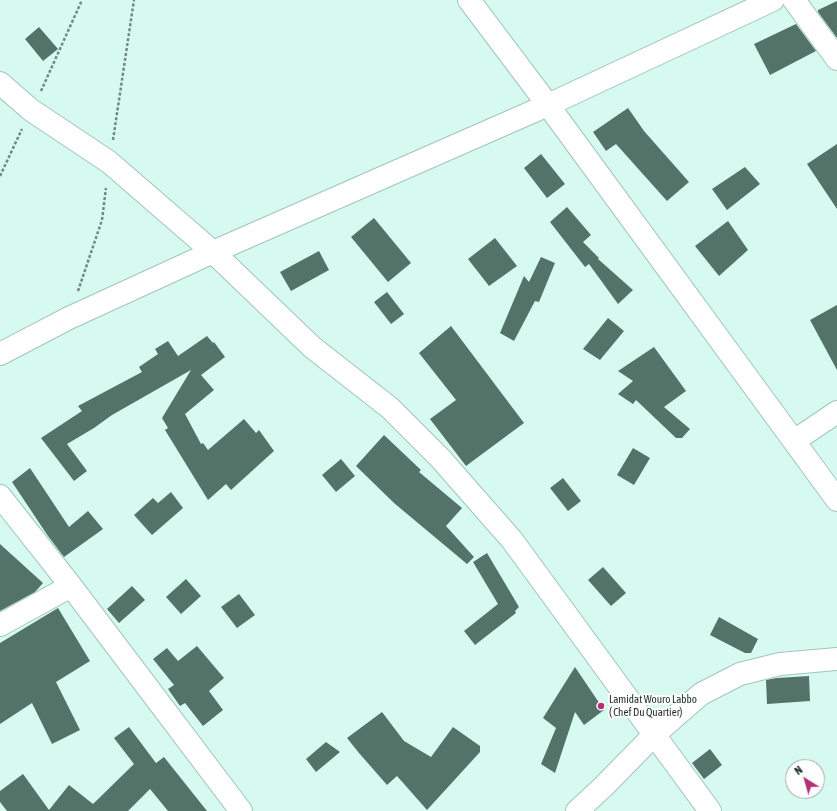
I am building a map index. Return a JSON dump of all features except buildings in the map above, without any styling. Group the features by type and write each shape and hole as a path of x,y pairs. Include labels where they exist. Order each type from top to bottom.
{"street":[{"path":"469,0 548,105 837,500"},
{"path":"0,354 69,318 213,252 548,105 773,0"},
{"path":"794,0 837,58"},
{"path":"0,83 31,110 109,162 213,252 312,347 390,408 440,458 512,540 710,811"},
{"path":"794,441 837,412"},
{"path":"0,496 71,586 239,810"},
{"path":"0,625 71,586"},
{"path":"577,811 655,734 702,694 740,674 780,664 837,659"}],"path":[{"path":"0,176 49,75 82,0"}],"place":[{"name":"Lamidat Wouro Labbo ( Chef Du Quartier)","path":"601,706"}]}
